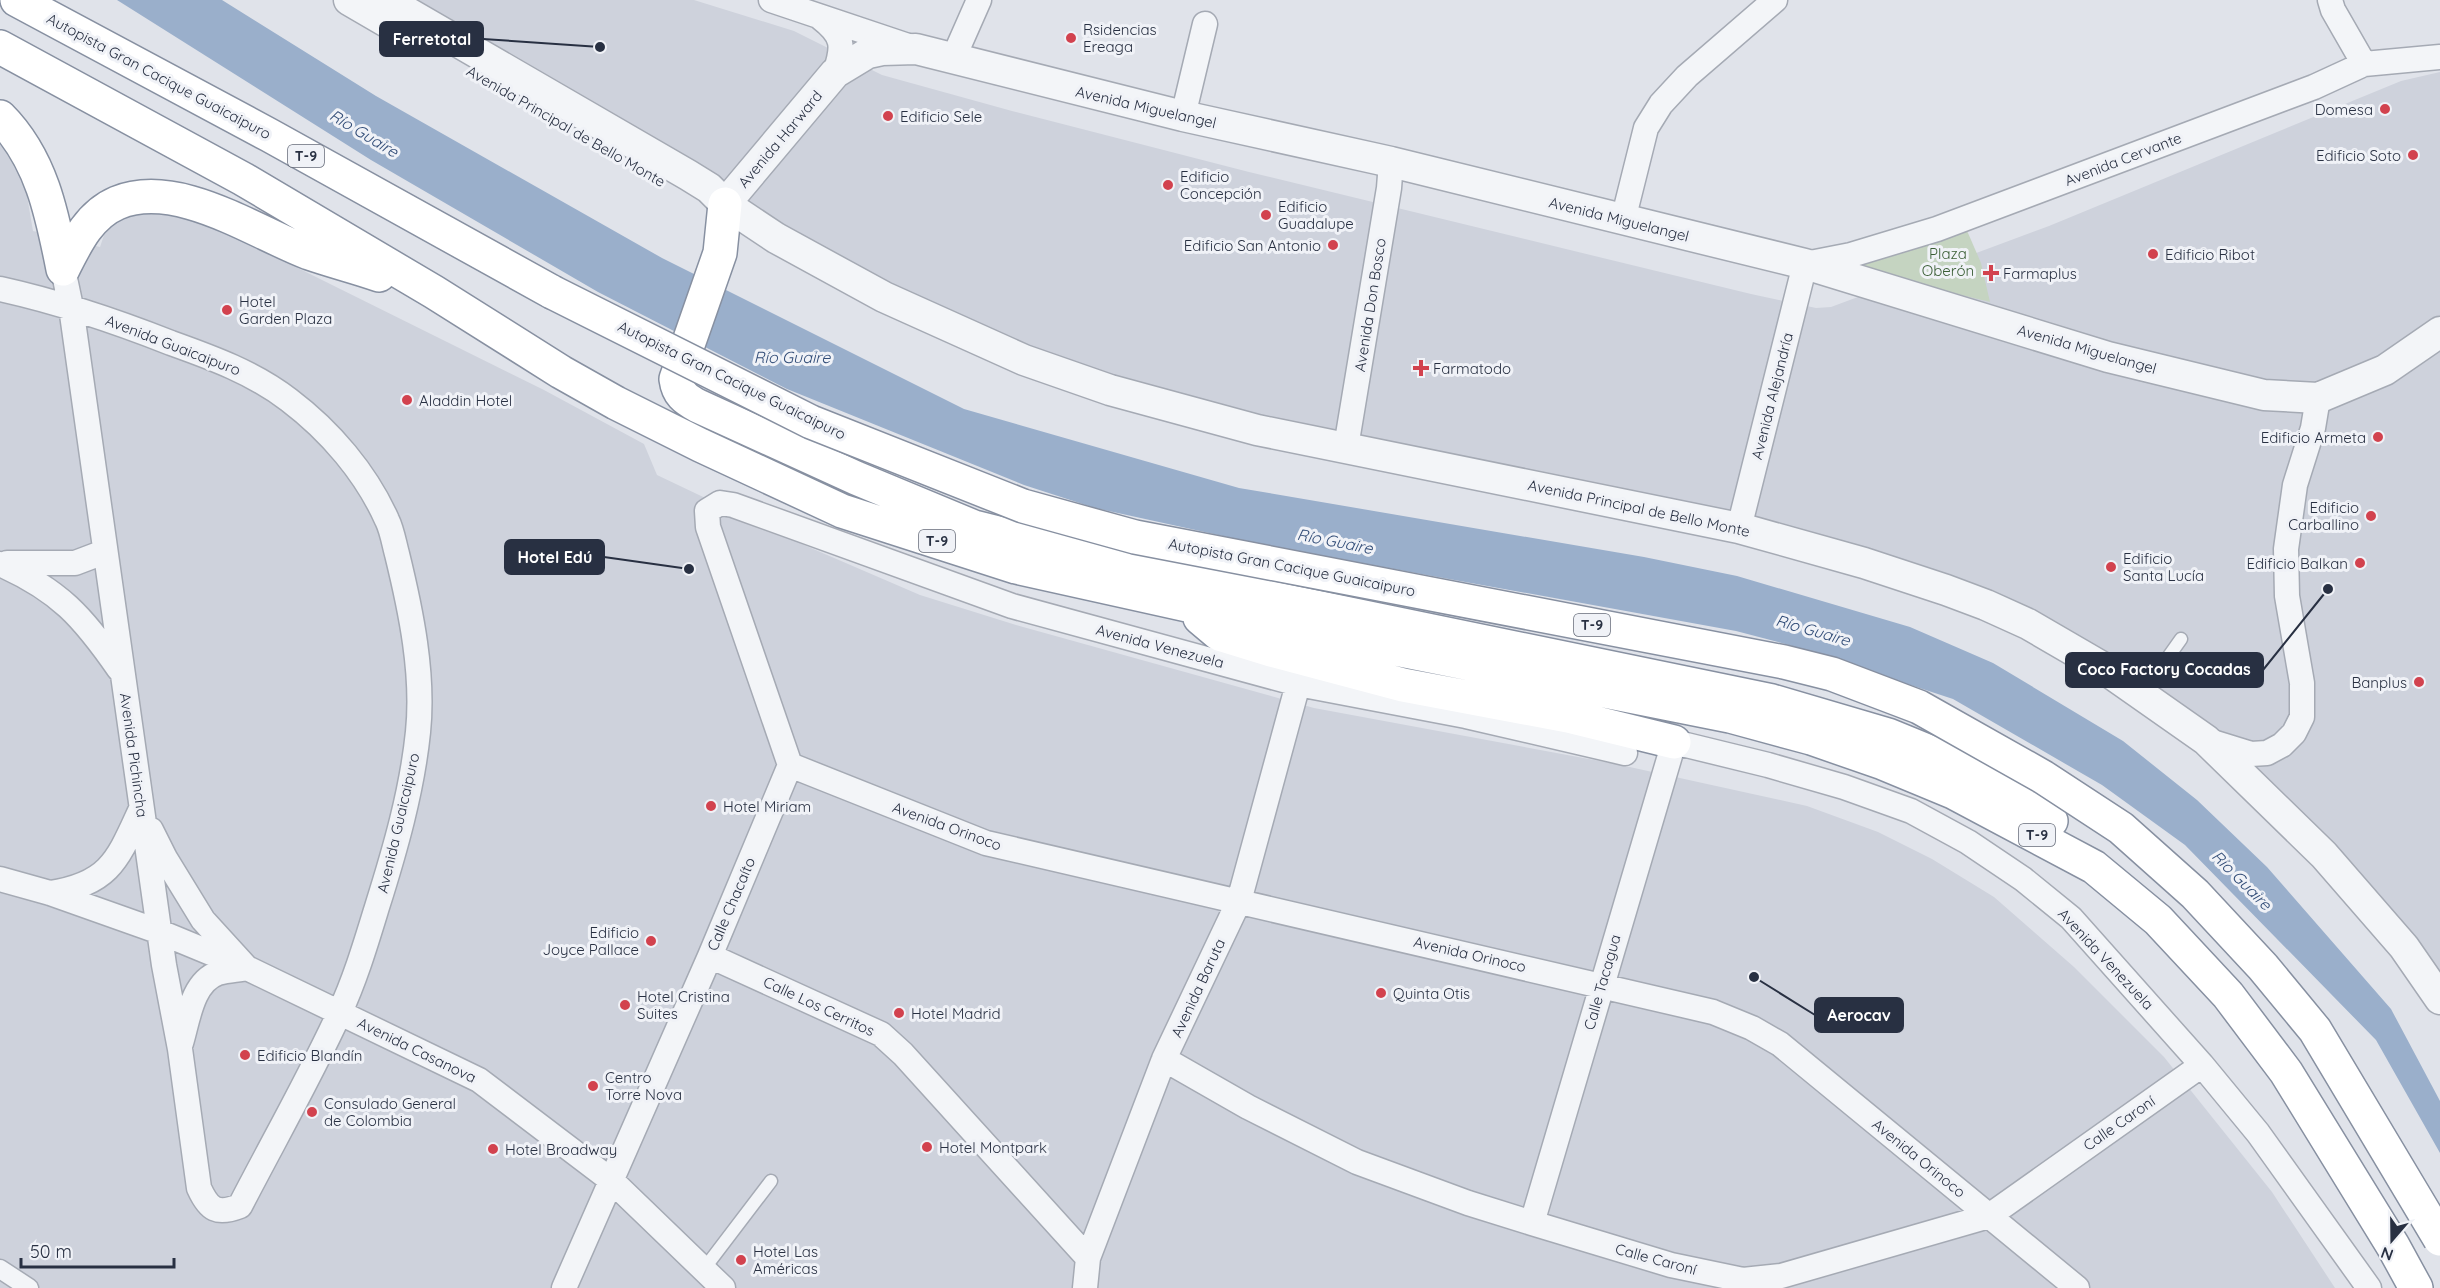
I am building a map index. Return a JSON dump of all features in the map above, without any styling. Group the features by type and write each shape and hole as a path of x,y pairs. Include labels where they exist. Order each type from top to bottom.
{"highway":[{"name":"Autopista Gran Cacique Guaicaipuro","path":"17,0 269,135 552,292 811,422 1023,506 1135,537 1784,662 1832,674 1919,707 2043,777 2121,828 2195,894 2263,967 2315,1030 2440,1239"},
{"name":"T-9","path":"0,47 243,179 616,403 842,511 1016,567 1185,605 1730,716 1811,738 1883,763 1953,792 2024,828 2094,867 2158,920 2228,995 2286,1072 2393,1246 2416,1288"},
{"path":"0,117 21,139 44,190 63,269"},
{"path":"63,269 79,237 106,209 131,199 169,198 194,204 309,252 434,292"},
{"path":"725,204 720,253 680,365 678,390 686,400 698,406 856,478 974,527 1189,581 1772,701 1888,735 1954,762 2088,844 2124,872 2158,920"},
{"path":"1185,605 1219,634 1271,650 1402,685 1568,716 1674,742"}],"street":[{"name":"Avenida Principal de Bello Monte","path":"349,0 678,190 702,200 725,204"},
{"name":"Avenida Principal de Bello Monte","path":"386,0 710,188 725,204 776,238 884,297 1024,360 1110,390 1257,430 1739,528 1864,563 1986,605 2067,645 2206,740 2324,855 2404,947 2440,999"},
{"path":"771,0 916,49"},
{"path":"953,59 979,0"},
{"path":"1623,220 1646,128 1661,104 1687,76 1775,0"},
{"path":"2330,0 2333,10 2364,64"},
{"path":"816,14 833,27 839,35 840,58 835,74"},
{"path":"1183,116 1205,24"},
{"name":"Avenida Harward","path":"725,204 835,74 868,53 882,50 916,49"},
{"name":"Avenida Miguelangel","path":"916,49 1183,116 1391,162 1805,264 2108,357 2264,395 2318,398"},
{"name":"Avenida Cervante","path":"1805,264 1851,255 1937,229 2002,206 2314,87 2364,64 2440,57"},
{"name":"Avenida Don Bosco","path":"1346,447 1389,188 1391,162"},
{"name":"Avenida Alejandría","path":"1739,528 1805,264"},
{"name":"Avenida Pichincha","path":"63,269 71,307 141,809 164,965 180,1049 199,1188 205,1201 216,1210 228,1210 240,1206"},
{"name":"Avenida Guaicaipuro","path":"0,289 71,307 229,365 289,400 343,450 368,485 388,521 410,613 419,690 418,730 412,773 388,873 361,957 340,1012 240,1206"},
{"path":"2206,740 2252,754 2267,753 2282,745 2294,733 2302,717 2302,683 2287,596 2286,549 2295,485 2313,428 2318,398 2385,370 2440,332"},
{"name":"Avenida Venezuela","path":"790,765 708,527 708,511 720,503 733,505 1012,606 1298,684 1466,716 1625,753"},
{"path":"0,564 75,562 104,552"},
{"path":"0,564 32,578 62,600 94,633 122,673"},
{"name":"Avenida Baruta","path":"1085,1288 1088,1258 1164,1059 1239,901 1298,684"},
{"name":"Avenida Venezuela","path":"1674,742 1768,765 1844,787 1911,811 1968,842 2023,879 2071,918 2202,1065 2265,1142 2369,1288"},
{"name":"Calle Tacagua","path":"1532,1223 1674,742"},
{"name":"Avenida Orinoco","path":"790,765 986,843 1713,1012 1752,1028 1780,1044 2077,1288"},
{"name":"Calle Chacaíto","path":"564,1288 710,956 790,765"},
{"path":"50,893 95,880 106,871 122,849 141,809"},
{"path":"141,809 165,858 203,920 247,968"},
{"name":"Avenida Casanova","path":"0,879 50,893 160,932 247,968 479,1080 612,1181 723,1288"},
{"name":"Calle Los Cerritos","path":"710,956 881,1034 903,1054 1088,1258"},
{"path":"180,1049 193,1001 203,983 218,973 247,968"},
{"name":"Calle Caroní","path":"1164,1059 1248,1107 1357,1162 1468,1203 1532,1223 1671,1265 1743,1281 1781,1276 1989,1215 2202,1065"},
{"path":"0,1269 29,1288"}],"lane":[{"path":"2141,695 2181,639"},
{"path":"704,1269 771,1181"}],"shaded area":[{"path":"383,0 694,0 794,31 882,75 1012,111 1249,172 1816,308 1831,307 2049,226 2401,81 2440,72 2440,989 2157,697 1917,579 1264,434 945,325"},
{"path":"0,139 14,160 26,190 33,231 100,247 108,223 117,213 189,214 544,390 644,444 657,475 804,545 920,595 1016,625 1314,708 1616,764 1807,806 1878,832 1932,859 1994,897 2074,967 2164,1057 2272,1192 2335,1288 0,1288"}],"green space":[{"name":"Plaza Oberón","path":"1965,226 1981,263 1990,302 1847,267"}],"water":[{"name":"Río Guaire","path":"117,0 222,0 376,96 662,258 964,409 1239,488 1644,557 1737,576 1910,627 1993,663 2123,741 2197,800 2267,867 2391,1009 2440,1101 2440,1153 2376,1040 2185,845 2102,785 1953,699 1789,645 1736,631 1278,548 1095,508 1024,485 787,389 598,292 371,160"}],"place":[{"name":"Rsidencias Ereaga","path":"1071,38"},
{"name":"Ferretotal","path":"600,47"},
{"name":"Domesa","path":"2385,109"},
{"name":"Edificio Sele","path":"888,116"},
{"name":"Edificio Soto","path":"2413,155"},
{"name":"Edificio Concepción","path":"1168,185"},
{"name":"Edificio Guadalupe","path":"1266,215"},
{"name":"Edificio San Antonio","path":"1333,245"},
{"name":"Edificio Ribot","path":"2153,254"},
{"name":"Farmaplus","path":"1991,273"},
{"name":"Hotel Garden Plaza","path":"227,310"},
{"name":"Farmatodo","path":"1421,368"},
{"name":"Aladdin Hotel","path":"407,400"},
{"name":"Edificio Armeta","path":"2378,437"},
{"name":"Edificio Carballino","path":"2371,516"},
{"name":"Edificio Balkan","path":"2360,563"},
{"name":"Edificio Santa Lucía","path":"2111,567"},
{"name":"Hotel Edú","path":"689,569"},
{"name":"Coco Factory Cocadas","path":"2328,589"},
{"name":"Banplus","path":"2419,682"},
{"name":"Hotel Miriam","path":"711,806"},
{"name":"Edificio Joyce Pallace","path":"651,941"},
{"name":"Aerocav","path":"1754,977"},
{"name":"Quinta Otis","path":"1381,993"},
{"name":"Hotel Cristina Suites","path":"625,1005"},
{"name":"Hotel Madrid","path":"899,1013"},
{"name":"Edificio Blandín","path":"245,1055"},
{"name":"Centro Torre Nova","path":"593,1086"},
{"name":"Consulado General de Colombia","path":"312,1112"},
{"name":"Hotel Montpark","path":"927,1147"},
{"name":"Hotel Broadway","path":"493,1149"},
{"name":"Hotel Las Américas","path":"741,1260"}]}
